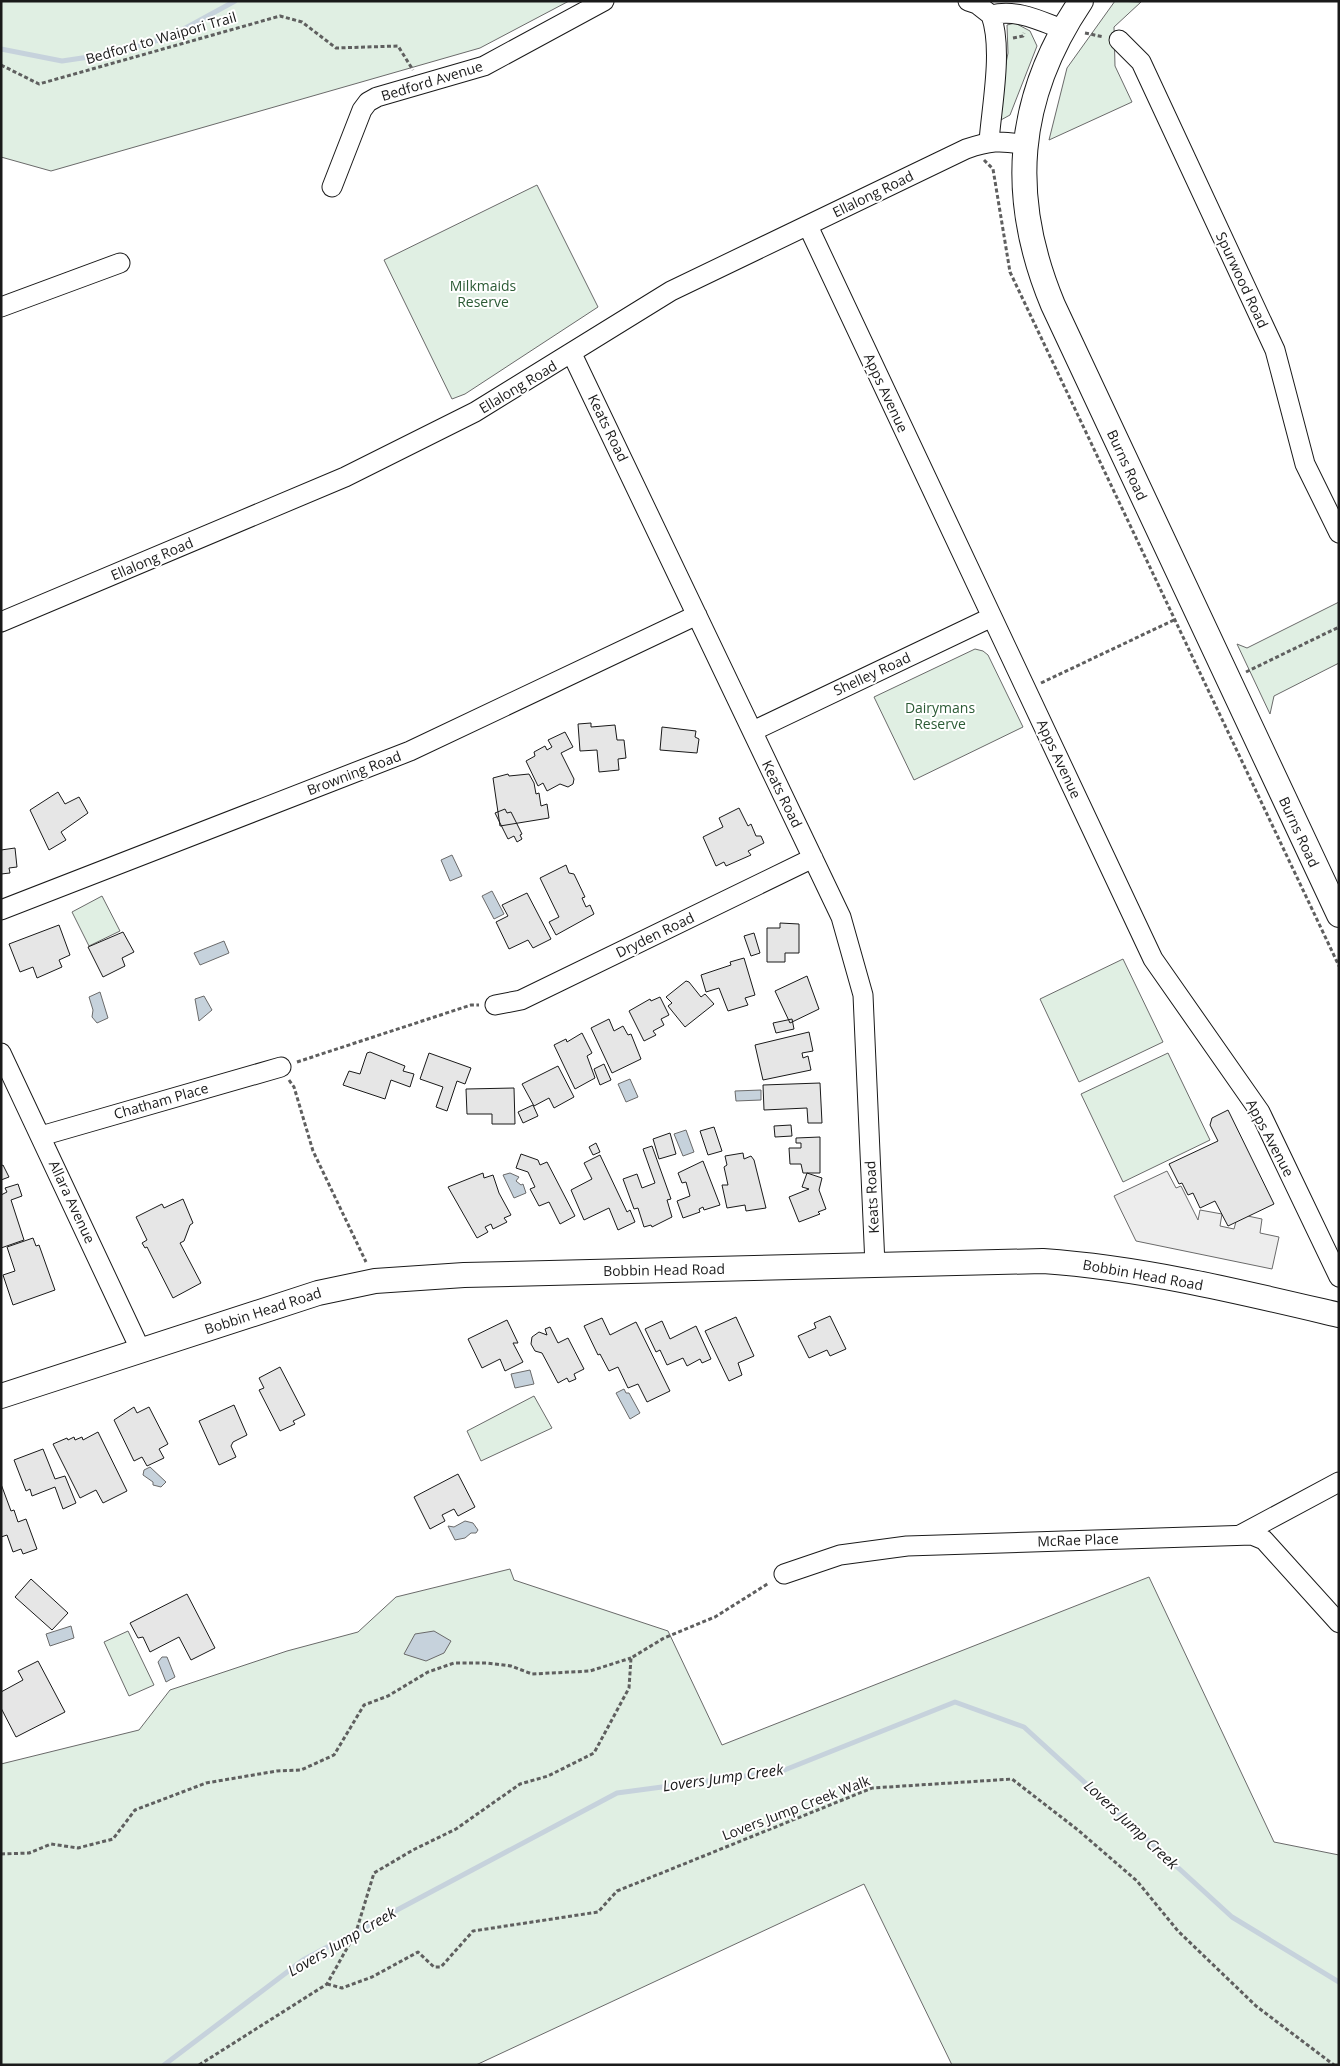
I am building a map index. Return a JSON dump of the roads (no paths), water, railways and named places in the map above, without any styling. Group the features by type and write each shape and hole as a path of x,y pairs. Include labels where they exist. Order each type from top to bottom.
{"main road":[{"name":"Burns Road","path":"1081,1 1062,29 1043,71 1025,145 1024,192 1026,221 1042,280 1194,610 1339,915"},
{"name":"Bobbin Head Road","path":"1,1396 318,1293 375,1281 549,1273 1043,1261 1124,1269 1250,1294 1339,1315"}],"street":[{"name":"Bedford Avenue","path":"332,187 362,110 368,102 377,96 484,66 604,1"},
{"path":"968,1 976,4 991,15 996,28 997,46 988,142"},
{"path":"991,15 1006,11 1018,13 1062,29"},
{"name":"Spurwood Road","path":"1119,40 1141,62 1275,350 1306,464 1339,533"},
{"name":"Ellalong Road","path":"1,622 344,477 476,412 671,291 966,149 988,142 1002,141 1025,145"},
{"name":"Apps Avenue","path":"808,226 1153,959 1260,1112 1339,1277"},
{"path":"1,307 120,263"},
{"name":"Keats Road","path":"572,354 841,917 863,995 875,1265"},
{"name":"Browning Road","path":"1,910 410,751 697,615"},
{"name":"Shelley Road","path":"753,731 992,617"},
{"name":"Dryden Road","path":"494,1005 521,1000 813,858"},
{"name":"Allara Avenue","path":"1,1053 141,1351"},
{"name":"Chatham Place","path":"41,1136 282,1067"},
{"path":"1240,1534 1339,1482"},
{"name":"McRae Place","path":"784,1574 840,1555 907,1546 1252,1535 1264,1540 1339,1623"}],"waterway":[{"path":"1,49 62,61 116,53 171,36 235,1"},
{"name":"Lovers Jump Creek","path":"164,2065 303,1960 617,1793 782,1771 955,1702 1024,1727 1232,1917 1339,1982"}],"park label":[{"name":"Milkmaids Reserve","path":"483,294"},
{"name":"Dairymans Reserve","path":"940,716"}]}
